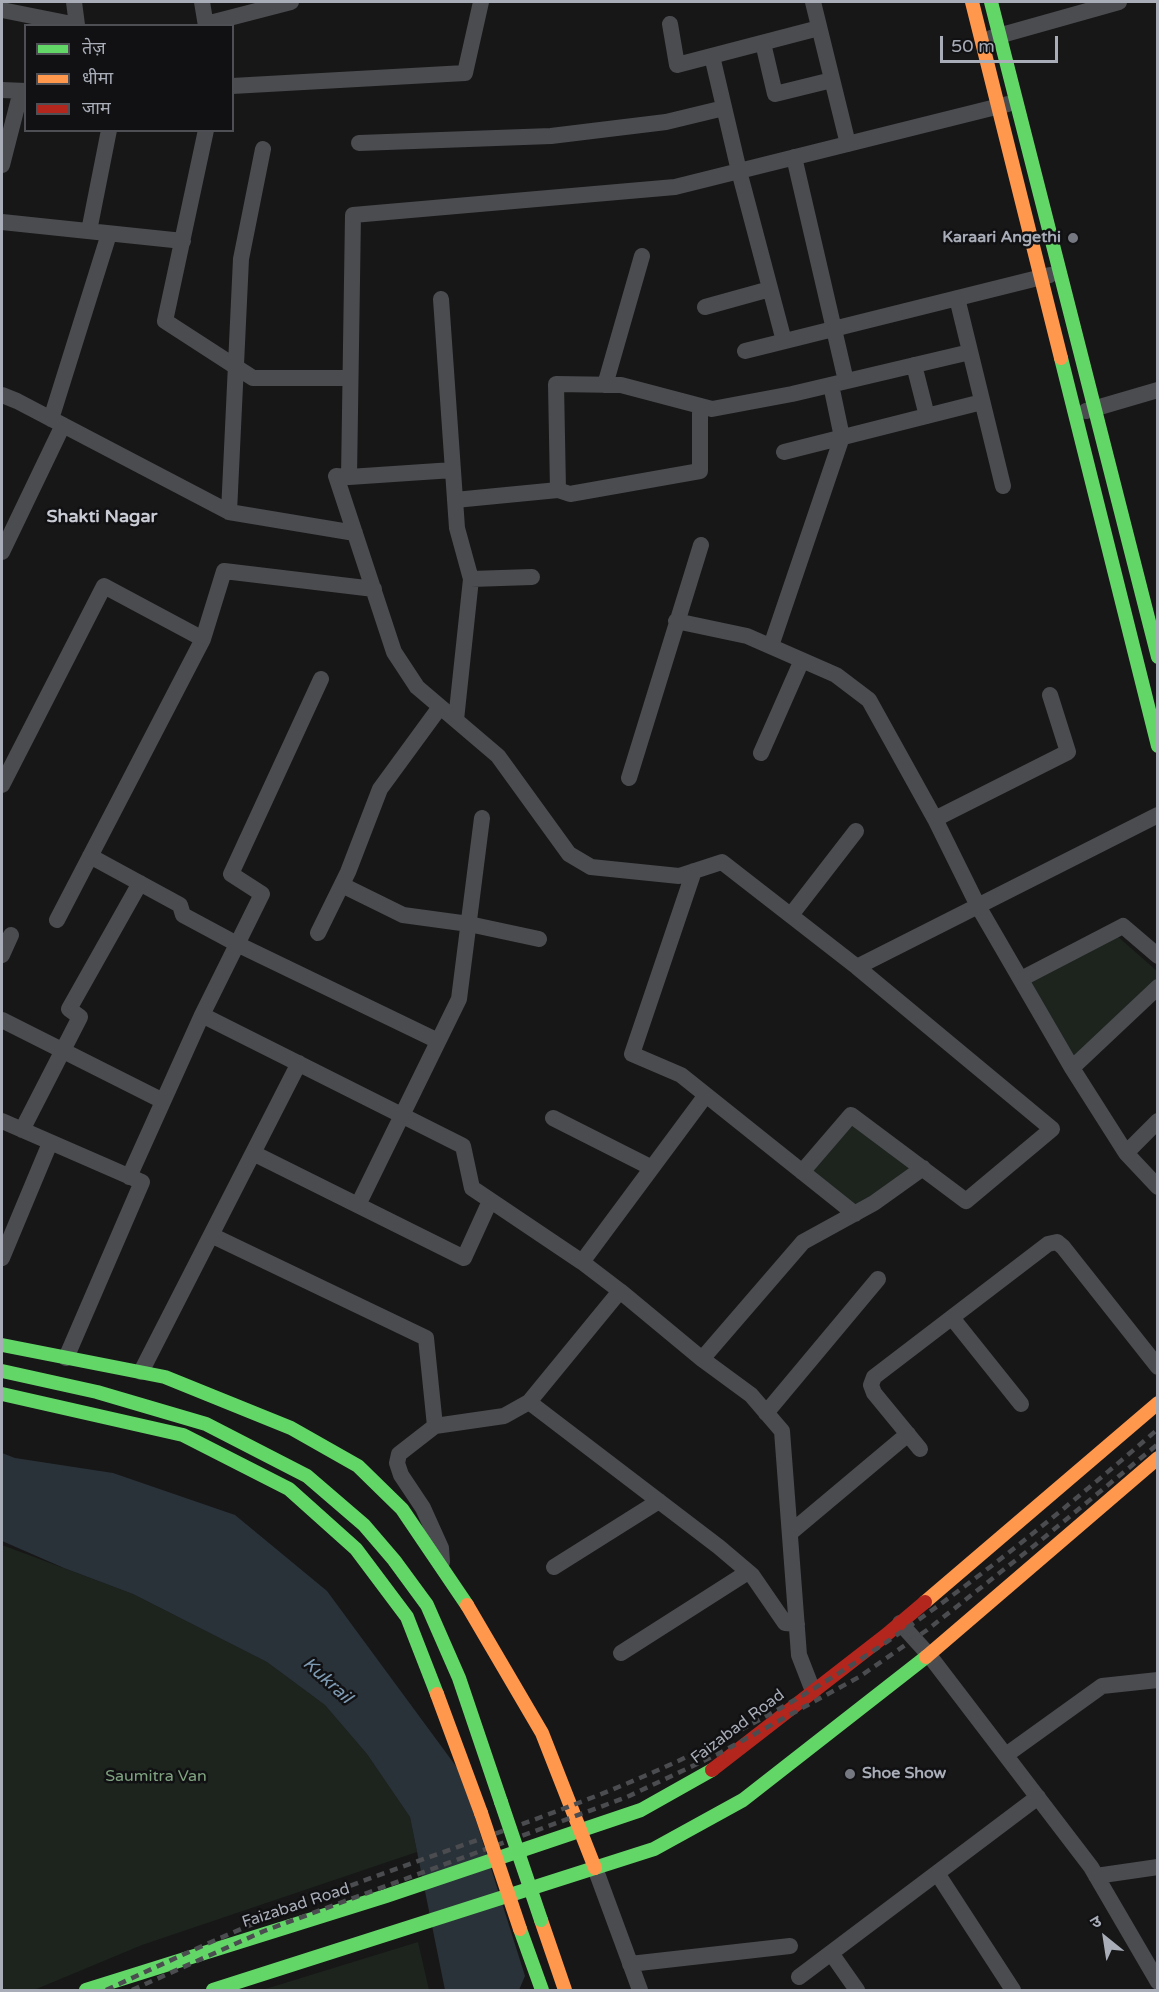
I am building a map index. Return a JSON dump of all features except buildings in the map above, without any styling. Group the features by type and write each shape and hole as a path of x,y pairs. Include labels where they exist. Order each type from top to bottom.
{"street":[{"path":"74,2 77,24"},
{"path":"202,2 206,24"},
{"path":"210,24 291,2"},
{"path":"234,86 465,73 481,2"},
{"path":"813,2 848,144"},
{"path":"972,2 1158,746"},
{"path":"991,2 1158,657"},
{"path":"981,41 1119,2"},
{"path":"2,10 72,24"},
{"path":"669,24 677,65 819,28"},
{"path":"763,43 775,94 832,80"},
{"path":"712,56 739,171 784,341"},
{"path":"2,90 23,91 2,165"},
{"path":"349,477 353,215 675,187 1016,102"},
{"path":"359,143 551,136 666,122 724,108"},
{"path":"89,231 109,132"},
{"path":"206,132 165,321 253,378 350,378"},
{"path":"229,512 241,259 263,148"},
{"path":"771,646 842,438 834,329 795,157"},
{"path":"2,222 183,241"},
{"path":"2,552 57,422 109,234"},
{"path":"605,385 642,256"},
{"path":"745,351 1060,273"},
{"path":"705,307 770,289"},
{"path":"957,298 1003,486"},
{"path":"441,299 457,528 471,579 456,720"},
{"path":"558,490 556,384 621,385 712,409 970,352"},
{"path":"914,365 927,416"},
{"path":"1074,415 1158,390"},
{"path":"2,395 229,512 355,533"},
{"path":"784,452 982,402"},
{"path":"455,500 558,490 570,494 700,471 700,406"},
{"path":"453,470 336,476 394,652 417,687 498,756 569,854 591,867 679,876 722,862 856,967 1052,1129 966,1201 851,1115 802,1172"},
{"path":"629,778 701,545"},
{"path":"57,920 203,639 224,571 374,589"},
{"path":"471,579 532,577"},
{"path":"2,785 104,586 203,639"},
{"path":"676,621 747,636 836,675 869,700 935,819 978,906 1072,1068 1126,1153 1158,1187"},
{"path":"761,753 802,660"},
{"path":"129,1177 202,1015 262,894 231,874 321,679"},
{"path":"935,819 1068,752 1050,695"},
{"path":"318,933 342,885 380,789 440,707"},
{"path":"856,967 1158,815"},
{"path":"358,1205 459,999 482,818"},
{"path":"790,915 856,831"},
{"path":"90,856 180,905 183,915 237,944 438,1041"},
{"path":"694,871 632,1054 681,1075 855,1214"},
{"path":"22,1130 80,1017 69,1009 140,883"},
{"path":"342,885 403,915 469,924 539,939"},
{"path":"1021,979 1123,926 1158,956"},
{"path":"2,954 11,935"},
{"path":"1072,1068 1158,987"},
{"path":"202,1015 463,1146 471,1188 582,1262 702,1359 751,1395 782,1431 799,1655 813,1691"},
{"path":"2,1020 163,1101"},
{"path":"141,1372 299,1064"},
{"path":"582,1262 706,1095"},
{"path":"553,1118 652,1168"},
{"path":"2,1121 142,1182 66,1358"},
{"path":"1126,1153 1158,1121"},
{"path":"2,1258 50,1143"},
{"path":"253,1153 464,1258 490,1201"},
{"path":"702,1359 803,1242 874,1203 923,1168"},
{"path":"211,1235 426,1338 435,1426"},
{"path":"920,1449 874,1393 871,1385 874,1377 1048,1244 1057,1242 1064,1247 1158,1366"},
{"path":"766,1413 878,1279"},
{"path":"443,1570 441,1548 423,1508 401,1474 397,1463 399,1454 435,1426 504,1416 529,1402 620,1291"},
{"path":"953,1318 1022,1404"},
{"path":"2,1345 165,1377 291,1428 358,1466 402,1509 471,1611 542,1734 596,1868 640,1990"},
{"path":"2,1371 97,1392 206,1424 307,1476 364,1525 394,1560 427,1605 459,1678 565,1990"},
{"path":"2,1394 183,1435 289,1489 356,1549 407,1617 464,1763 542,1990"},
{"path":"529,1402 748,1572 785,1623 797,1624"},
{"name":"Faizabad Road","path":"86,1990 386,1896 641,1810 716,1768 900,1623 1158,1403"},
{"path":"790,1533 908,1434"},
{"path":"213,1990 654,1849 743,1800 930,1655 1158,1458"},
{"path":"554,1567 659,1501"},
{"path":"621,1653 748,1572"},
{"path":"900,1623 930,1655 1096,1876 1158,1982"},
{"path":"1006,1755 1102,1686 1158,1680"},
{"path":"799,1977 1038,1797"},
{"path":"1096,1876 1158,1867"},
{"path":"937,1874 1013,1990"},
{"path":"630,1964 790,1946"},
{"path":"831,1953 857,1990"}],"green space":[{"path":"1116,935 1157,971 1157,980 1074,1058 1028,981"},
{"path":"851,1121 914,1170 856,1209 809,1171"},
{"name":"Saumitra Van","path":"2,1545 133,1594 267,1662 325,1705 367,1754 410,1817 417,1852 142,1945 34,1990 2,1990"},
{"path":"418,1942 429,1990 262,1990"}],"water":[{"name":"Kukrail","path":"2,1453 15,1458 113,1473 235,1515 327,1591 461,1773 525,1976 519,1990 445,1990 410,1817 367,1754 325,1705 267,1662 133,1594 2,1541"}],"railway":[{"path":"106,1990 309,1901 577,1804 670,1765 715,1743 775,1711 891,1639 1001,1559 1158,1429"},
{"path":"132,1990 264,1931 627,1797 718,1754 859,1677 927,1630 1158,1444"}],"traffic: fast":[{"path":"991,2 1158,657"},
{"path":"1061,358 1158,746"},
{"path":"2,1345 165,1377 291,1428 358,1466 402,1509 467,1605"},
{"path":"2,1371 97,1392 206,1424 307,1476 364,1525 394,1560 427,1605 459,1678 501,1802"},
{"path":"2,1394 183,1435 289,1489 356,1549 407,1617 437,1694"},
{"path":"213,1990 654,1849 743,1800 926,1657"},
{"path":"86,1990 386,1896 641,1810 712,1770"},
{"path":"501,1802 541,1920"},
{"path":"520,1929 542,1990"}],"traffic: slow":[{"path":"972,2 1061,358"},
{"path":"925,1602 1158,1403"},
{"path":"926,1657 1158,1458"},
{"path":"467,1605 542,1733 595,1868"},
{"path":"437,1694 481,1813"},
{"path":"481,1813 520,1929"},
{"path":"541,1920 565,1990"}],"traffic: jam":[{"path":"712,1770 925,1602"}],"place":[{"name":"Karaari Angethi","path":"1073,238"},
{"name":"Shoe Show","path":"850,1774"}],"district":[{"name":"Shakti Nagar","path":"102,517"}]}
